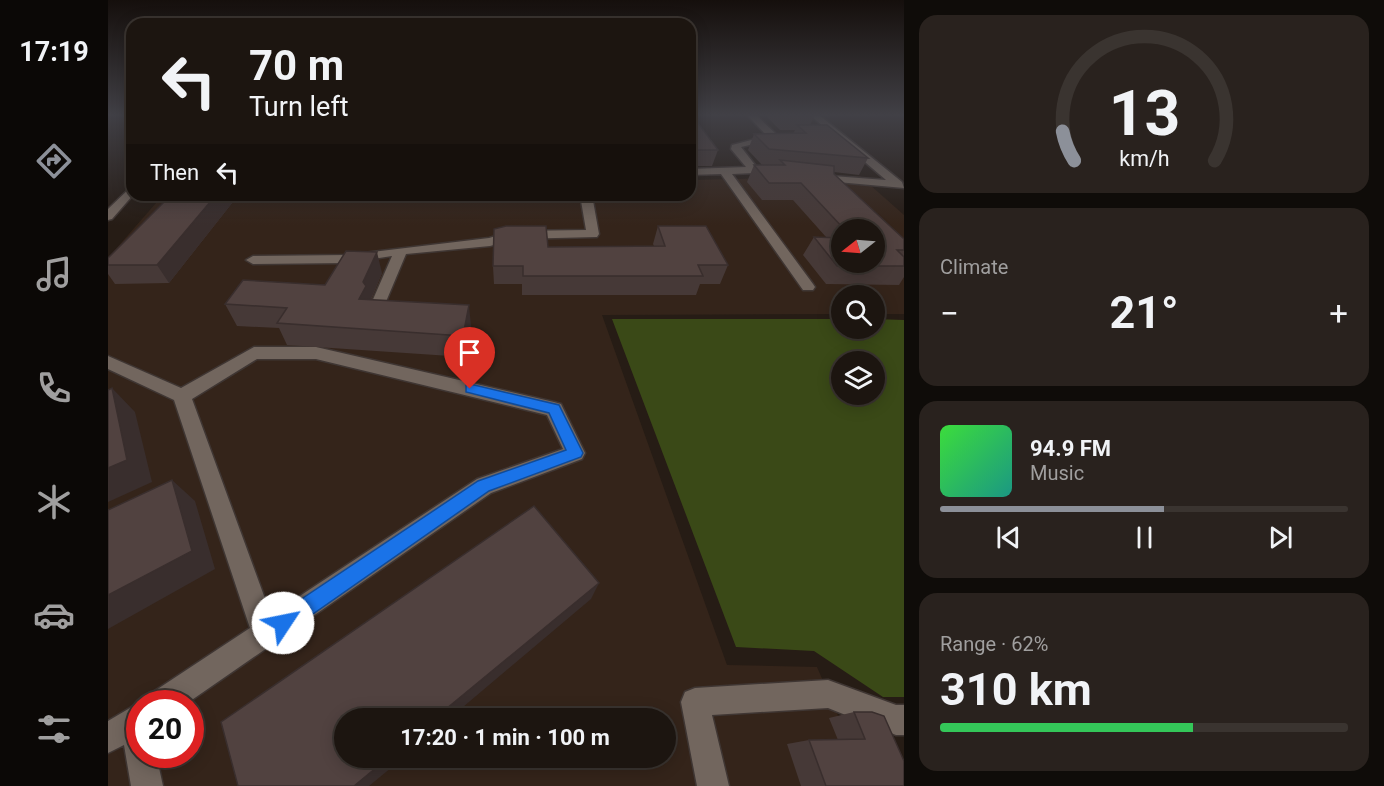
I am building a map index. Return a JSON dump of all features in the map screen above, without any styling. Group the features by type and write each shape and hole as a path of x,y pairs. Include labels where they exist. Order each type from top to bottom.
{"street":[{"path":"696,172 759,170 739,152"},
{"path":"858,152 901,186"},
{"path":"725,172 808,287"},
{"path":"808,176 901,186"},
{"path":"108,216 126,196"},
{"path":"108,201 121,201"},
{"path":"253,260 330,260 490,242 514,235 593,234 587,201"},
{"path":"378,304 401,251"},
{"path":"181,690 484,486 575,453 554,409 316,353 254,353 182,396"},
{"path":"108,362 182,396 265,635"},
{"path":"712,786 695,702 828,694 901,723"},
{"path":"108,738 126,732"},
{"path":"144,768 147,786"}],"shaded area":[{"path":"860,176 904,215 904,314 885,314 885,285 831,285 831,314 602,315 727,665 817,667 839,718 884,786 108,786 108,258 158,201 696,201 696,180"}],"green space":[{"path":"612,319 831,319 831,339 885,339 885,319 904,320 904,697 883,697 814,651 736,647"}],"building":[{"path":"798,152 860,152 868,158"},
{"path":"780,160 834,166 834,174 882,219 835,219 801,183 769,183 754,165 785,165"},
{"path":"165,201 211,201 157,265 108,265 108,258"},
{"path":"885,221 904,239 904,250 897,250 904,257 904,266 885,266"},
{"path":"506,226 546,226 548,247 665,246 658,226 706,226 728,265 698,265 703,276 523,276 523,266 493,266 494,229"},
{"path":"814,237 831,238 831,258"},
{"path":"346,251 377,252 363,282 366,286 359,299 469,305 463,336 277,323 287,308 225,304 243,280 325,285"},
{"path":"112,388 127,460 108,468 108,390"},
{"path":"172,480 192,551 108,595 108,510"},
{"path":"534,506 599,583 447,708 334,708 334,768 376,768 354,786 238,786 221,722"},
{"path":"854,712 872,712 884,716 904,761 904,786 826,786 809,740 865,739"}],"route":[{"path":"283,623 484,486 575,453 554,409 470,389"}]}
